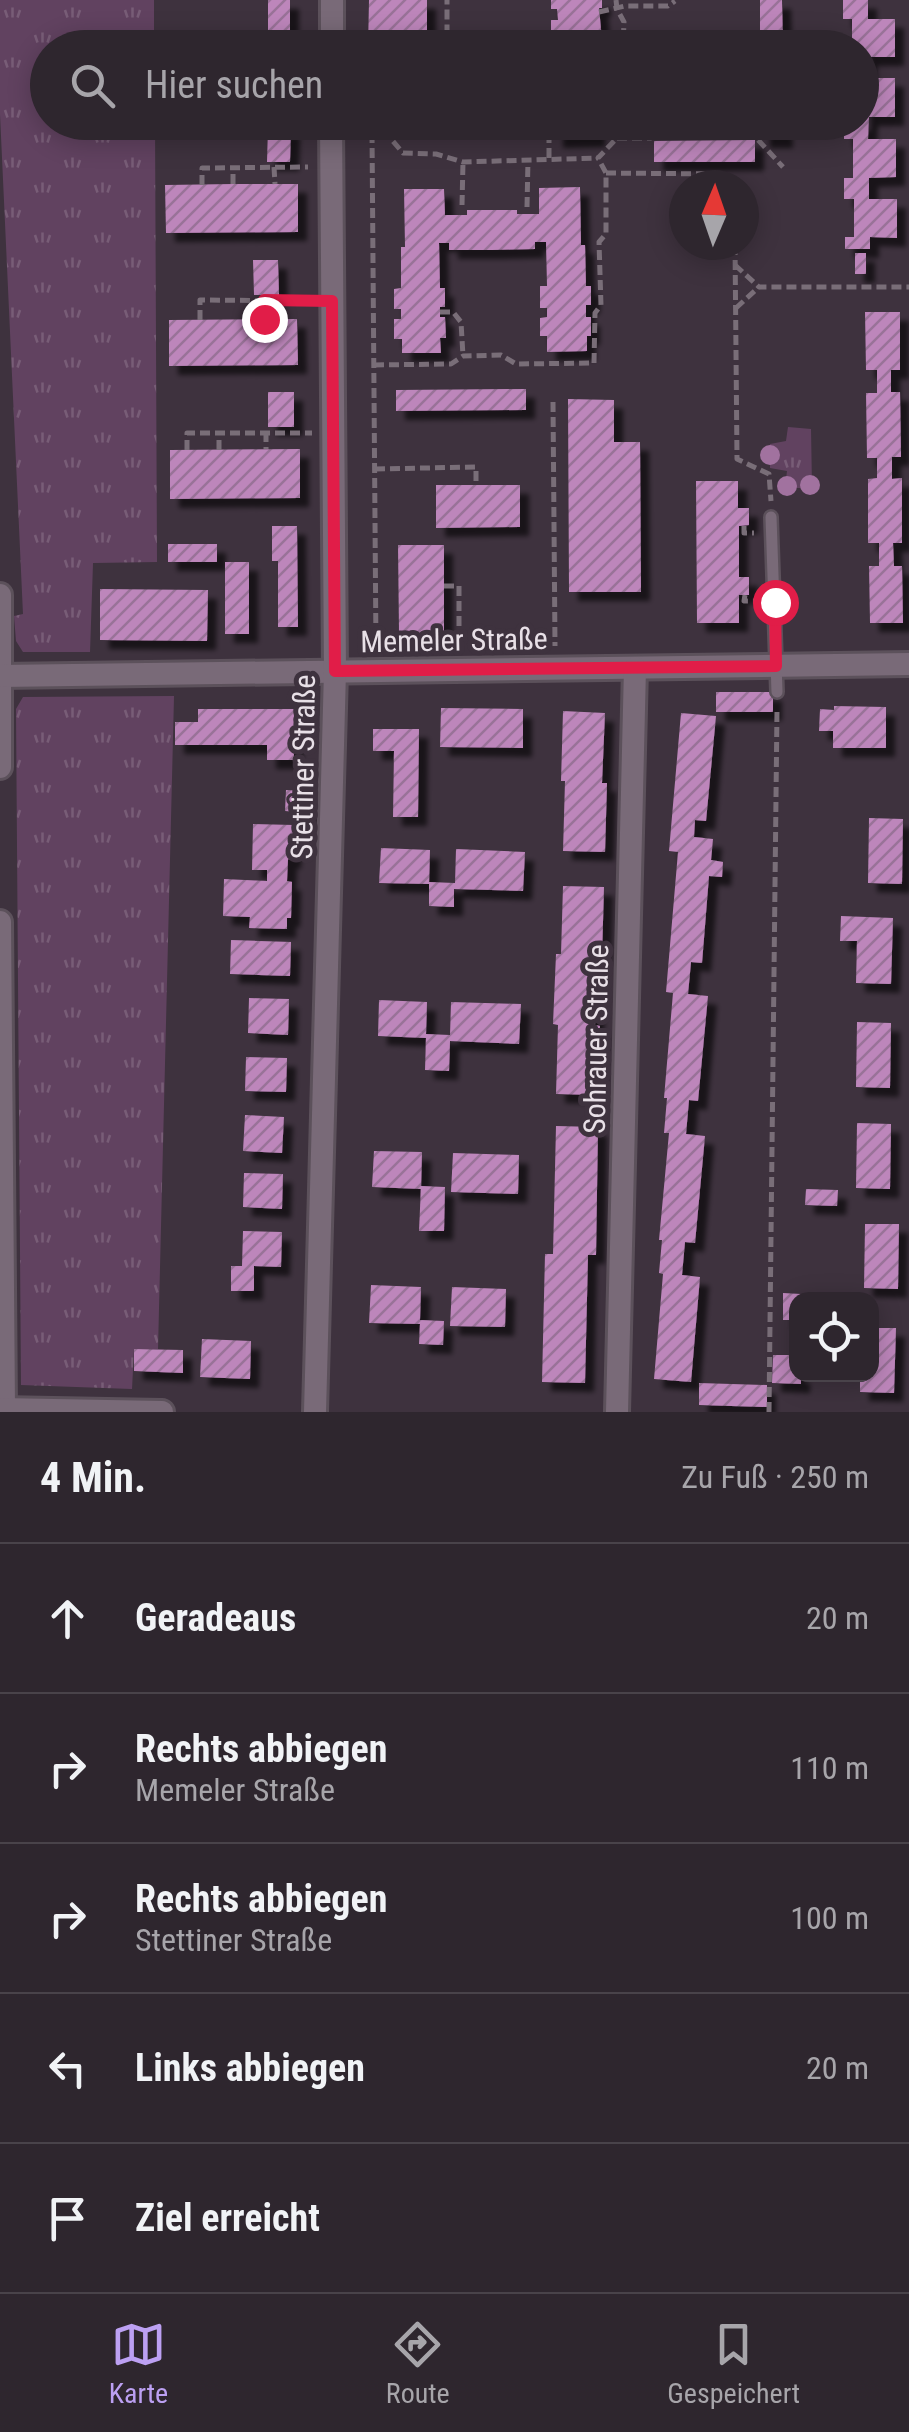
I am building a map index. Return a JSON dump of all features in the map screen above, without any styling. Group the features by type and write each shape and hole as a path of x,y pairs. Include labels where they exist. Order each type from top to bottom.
{"street":[{"path":"332,0 332,30"},
{"name":"Stettiner Straße","path":"315,1412 335,671 331,140"},
{"path":"0,595 0,767"},
{"name":"Memeler Straße","path":"1,676 909,664"},
{"name":"Sohrauer Straße","path":"618,1412 635,668"},
{"path":"0,922 2,1409 162,1412"}],"lane":[{"path":"771,517 778,692"}],"path":[{"path":"446,30 447,0"},
{"path":"616,0 624,30"},
{"path":"599,12 625,6 668,6 675,1"},
{"path":"372,140 376,671"},
{"path":"392,140 403,153 436,154 463,162 598,158 615,140"},
{"path":"549,140 549,158"},
{"path":"757,140 783,168"},
{"path":"374,364 452,364 463,356 501,355 516,364 594,363 595,312 600,306 598,242 606,234 606,173 598,158"},
{"path":"527,207 528,160"},
{"path":"462,206 463,162"},
{"path":"274,167 274,184"},
{"path":"202,185 202,168 332,167"},
{"path":"233,168 233,184"},
{"path":"606,173 669,174"},
{"path":"735,260 737,459 769,474 771,517"},
{"path":"735,265 759,287"},
{"path":"736,308 759,287 909,286"},
{"path":"200,320 200,300 332,301"},
{"path":"264,300 264,319"},
{"path":"440,312 453,312 461,322 463,356"},
{"path":"553,402 555,669"},
{"path":"218,450 219,432"},
{"path":"266,432 266,449"},
{"path":"187,450 187,433 334,433"},
{"path":"375,469 476,467 476,485"},
{"path":"744,526 744,534 754,533"},
{"path":"444,586 460,586 459,670"},
{"path":"744,595 744,601 754,601"},
{"path":"769,1412 778,692"}],"green space":[{"path":"0,0 154,0 154,30 30,30 30,140 155,140 157,562 93,563 90,652 23,652 16,641 14,616 23,614 0,114"},
{"path":"788,427 811,429 812,488 785,488 787,471 770,468 770,444 786,441"},
{"path":"174,696 158,1349 134,1349 132,1389 21,1385 16,709 23,697"}],"building":[{"path":"268,0 290,0 290,30 268,30"},
{"path":"369,0 427,0 427,30 368,30"},
{"path":"551,0 602,0 601,30 551,30 551,20 558,20 557,9 551,9"},
{"path":"760,0 782,0 783,30 760,30"},
{"path":"843,0 868,0 868,19 895,19 895,57 879,57 879,30 852,30 852,19 843,19"},
{"path":"879,78 895,78 895,117 879,117"},
{"path":"896,139 896,177 869,178 869,199 897,199 897,238 870,237 870,249 845,249 845,237 854,237 854,199 844,199 844,178 853,178 853,140"},
{"path":"268,140 291,140 290,162 267,162"},
{"path":"755,140 755,162 654,162 654,141"},
{"path":"298,184 298,232 166,233 165,185"},
{"path":"580,187 581,245 585,245 586,286 591,286 591,305 586,305 586,317 591,317 587,351 547,352 547,336 540,336 540,318 547,317 547,308 540,308 540,286 547,286 546,242 535,242 535,249 492,250 449,250 449,243 439,243 440,288 445,288 445,307 440,307 440,317 445,317 446,338 440,338 441,353 402,353 402,339 394,339 394,319 401,319 401,309 394,309 394,289 401,288 404,189 444,189 445,215 467,215 467,210 539,214 539,188"},
{"path":"855,253 866,253 866,274 855,274"},
{"path":"253,260 278,260 279,295 254,295"},
{"path":"865,312 900,312 900,370 891,370 891,392 900,392 901,457 892,457 892,479 902,478 902,543 893,543 894,566 902,566 903,623 870,623 869,566 879,566 879,543 868,543 868,479 877,478 877,458 867,458 866,393 877,393 877,370 866,370"},
{"path":"297,319 298,365 169,366 169,320"},
{"path":"526,389 526,410 396,411 396,390"},
{"path":"268,392 294,392 294,427 268,427"},
{"path":"568,399 614,400 614,442 640,442 641,592 569,592"},
{"path":"300,449 300,498 170,499 170,450"},
{"path":"696,481 738,481 738,508 749,508 749,525 739,526 739,577 749,577 749,595 739,595 739,623 697,623"},
{"path":"436,485 520,485 520,527 436,528"},
{"path":"272,526 297,526 298,627 278,627 278,561 272,561"},
{"path":"168,544 217,544 217,562 168,562"},
{"path":"398,545 444,545 444,633 399,633"},
{"path":"225,562 249,562 249,634 225,634"},
{"path":"100,589 208,590 207,641 100,640"},
{"path":"716,692 773,692 773,712 716,712"},
{"path":"834,706 886,707 886,748 833,748 833,731 819,731 820,709 834,710"},
{"path":"441,708 523,709 523,748 440,747"},
{"path":"198,709 294,709 294,760 267,760 267,745 175,745 175,722 198,722"},
{"path":"563,711 605,713 605,852 563,851"},
{"path":"681,713 716,716 706,821 695,820 694,837 713,839 711,860 723,862 722,877 709,876 702,963 691,962 688,994 708,996 698,1101 689,1100 686,1134 705,1136 695,1243 685,1242 682,1275 700,1277 691,1382 654,1379 663,1274 659,1273 659,1240 669,1133 664,1133 664,1098 673,993 666,992 678,852 669,851"},
{"path":"373,729 419,729 418,817 393,817 394,751 373,751"},
{"path":"286,790 308,791 307,813 285,811"},
{"path":"869,818 903,819 902,884 868,883"},
{"path":"253,824 294,825 292,860 288,859 287,881 292,882 287,929 249,928 250,917 223,916 224,879 267,881 267,870 252,870"},
{"path":"381,848 430,850 429,884 379,883"},
{"path":"456,849 525,852 523,891 454,889 454,907 429,906 429,882 455,883"},
{"path":"563,886 604,887 602,956 597,955 597,1095 556,1094 558,1025 553,1024"},
{"path":"841,916 893,918 891,984 856,983 857,941 840,941"},
{"path":"231,940 291,942 290,976 230,974"},
{"path":"249,998 289,999 288,1035 248,1033"},
{"path":"379,1000 427,1002 426,1034 450,1035 451,1002 521,1004 519,1044 450,1041 449,1071 425,1070 426,1038 378,1036"},
{"path":"857,1022 891,1023 890,1088 856,1087"},
{"path":"246,1057 287,1058 286,1092 245,1091"},
{"path":"245,1115 284,1117 282,1153 243,1151"},
{"path":"857,1123 891,1124 890,1189 856,1188"},
{"path":"556,1126 598,1127 596,1255 588,1255 585,1383 542,1382 545,1254 553,1254"},
{"path":"374,1151 422,1152 421,1189 372,1187"},
{"path":"453,1153 519,1155 518,1194 451,1192"},
{"path":"244,1173 283,1174 282,1209 243,1207"},
{"path":"421,1186 445,1187 444,1231 419,1231"},
{"path":"806,1189 838,1190 837,1206 805,1205"},
{"path":"865,1224 899,1224 898,1289 864,1288"},
{"path":"243,1231 282,1232 281,1267 254,1266 254,1291 231,1291 231,1266 242,1266"},
{"path":"371,1285 421,1287 420,1320 444,1321 443,1345 419,1344 420,1324 369,1323"},
{"path":"452,1287 506,1289 505,1327 450,1326"},
{"path":"783,1293 789,1293 789,1320 783,1320"},
{"path":"879,1328 896,1328 894,1393 860,1392 860,1382 879,1382"},
{"path":"202,1339 251,1341 250,1379 200,1377"},
{"path":"134,1349 183,1350 183,1373 134,1371"},
{"path":"773,1355 789,1355 789,1382 801,1384 772,1383"},
{"path":"699,1383 767,1385 767,1407 699,1405"}],"route":[{"path":"264,319 264,300 332,301 335,671 776,666 775,602"}]}
